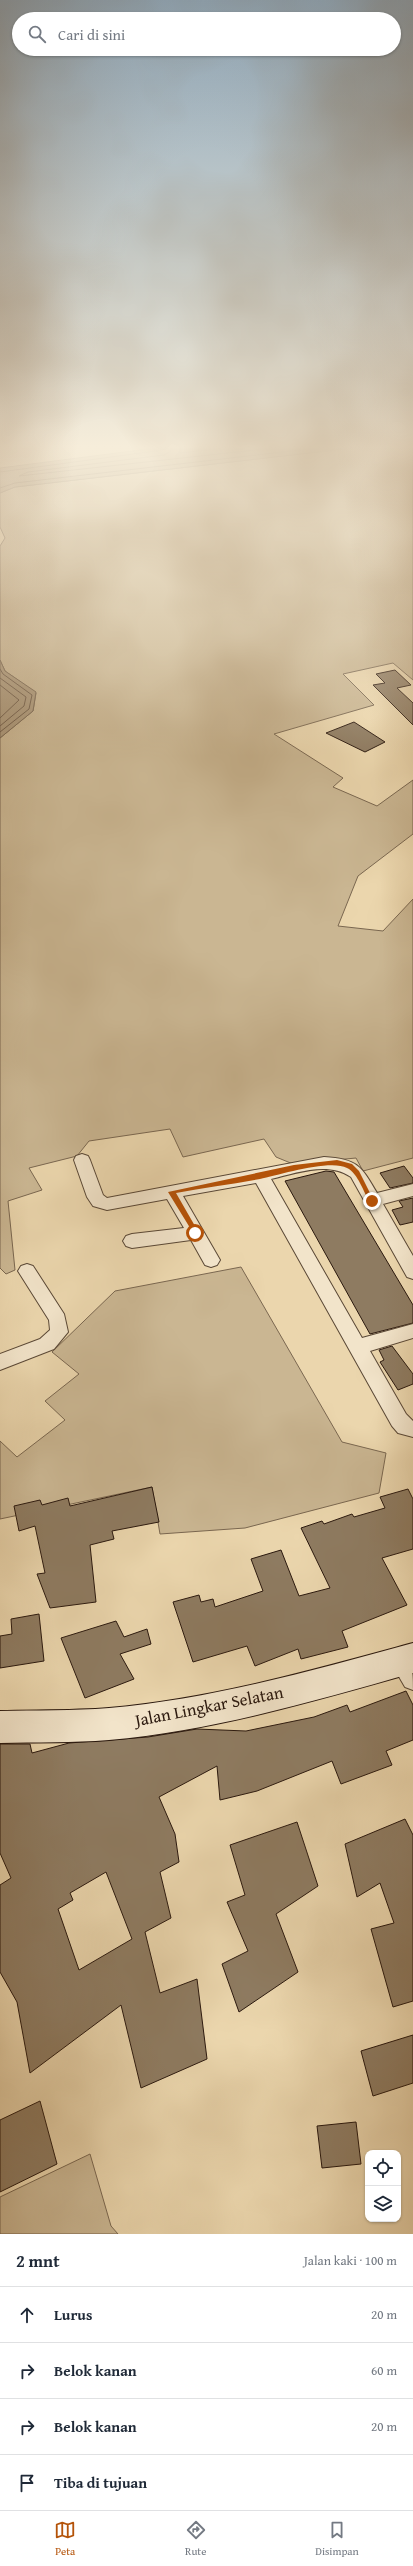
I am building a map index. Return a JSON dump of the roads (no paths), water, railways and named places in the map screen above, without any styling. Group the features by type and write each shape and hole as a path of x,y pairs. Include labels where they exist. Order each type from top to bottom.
{"street":[{"path":"82,1160 96,1197 102,1203 113,1204 260,1176 294,1168 344,1163 357,1173 413,1272"},
{"path":"260,1176 356,1347 399,1420 405,1427 413,1429"},
{"path":"372,1201 413,1190"},
{"path":"171,1192 211,1260"},
{"path":"132,1241 195,1233"},
{"path":"0,1362 47,1344 59,1332 58,1319 27,1271"},
{"path":"356,1347 413,1331"},
{"name":"Jalan Lingkar Selatan","path":"0,1727 109,1724 213,1708 409,1666"}],"water":[{"path":"0,660 5,671 36,692 33,711 0,738"}]}
